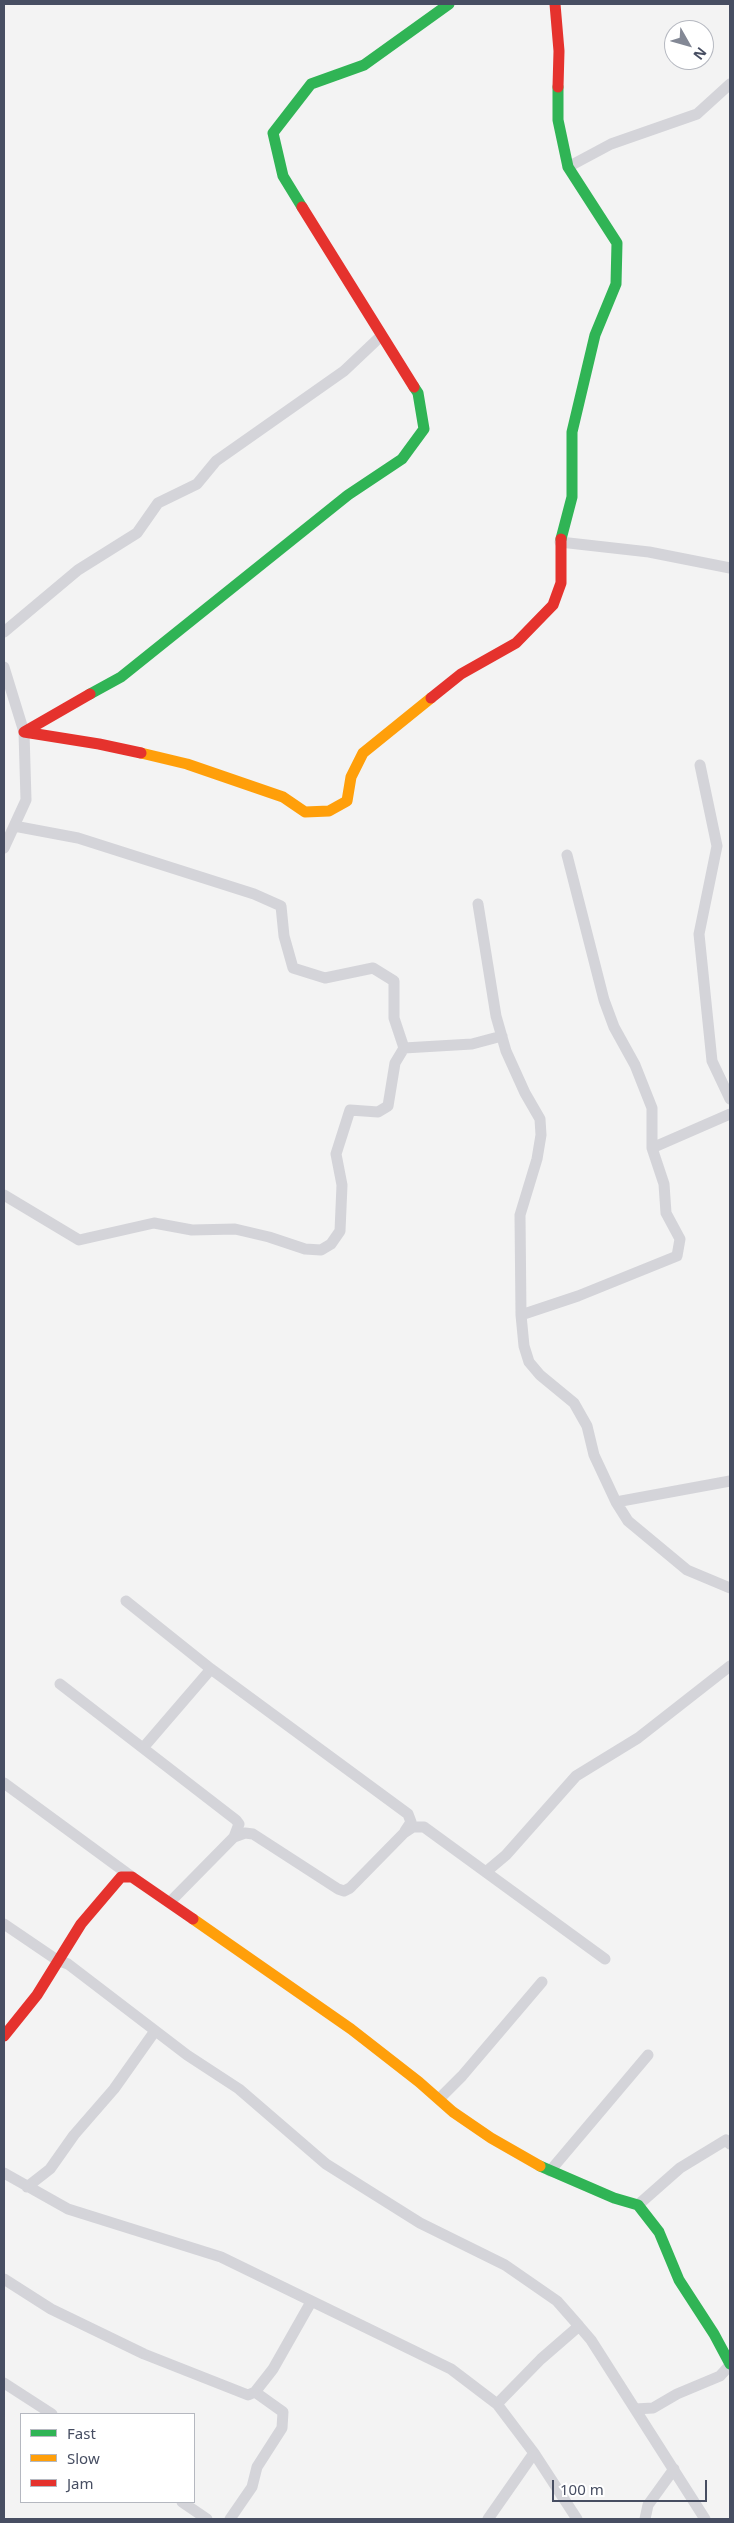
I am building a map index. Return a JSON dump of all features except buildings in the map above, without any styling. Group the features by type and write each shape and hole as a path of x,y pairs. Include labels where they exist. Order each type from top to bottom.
{"street":[{"path":"24,732 121,677 340,501 402,459 424,429 418,393 283,176 273,133 311,84 364,65 449,4"},
{"path":"24,732 98,744 187,764 283,798 304,812 329,811 347,801 350,777 363,753 460,674 516,643 553,605 561,583 560,542 572,497 572,432 595,335 616,284 617,259 617,242 568,167 558,120 559,51 555,4"},
{"path":"568,167 611,144 697,114 730,84"},
{"path":"4,632 78,570 137,533 158,503 197,484 216,461 344,371 381,336"},
{"path":"560,542 649,552 730,568"},
{"path":"4,667 24,732 26,800 4,848"},
{"path":"700,765 717,846 700,934 712,1061 730,1099"},
{"path":"4,1195 79,1240 154,1224 192,1230 235,1229 269,1236 305,1249 321,1250 331,1244 340,1231 342,1185 336,1154 350,1110 378,1112 388,1106 395,1063 404,1048 394,1018 394,981 373,968 325,978 293,968 284,936 282,906 254,894 78,838 14,826"},
{"path":"521,1315 578,1296 677,1256 680,1239 666,1213 664,1184 652,1148 652,1108 635,1065 614,1027 604,1000 567,855"},
{"path":"478,904 496,1016 525,1093 540,1118 541,1136 537,1159 520,1215 521,1315 524,1346 529,1362 540,1375 574,1403 587,1426 594,1455 616,1502 628,1521 687,1570 730,1588"},
{"path":"404,1048 472,1044 502,1036"},
{"path":"652,1148 730,1114"},
{"path":"616,1502 730,1481"},
{"path":"126,1601 211,1669 408,1814 411,1822 404,1832 350,1888 344,1891 253,1834 234,1837"},
{"path":"487,1871 506,1855 576,1776 638,1738 730,1666"},
{"path":"142,1748 211,1669"},
{"path":"60,1684 236,1820 239,1830 234,1837 170,1902"},
{"path":"4,1782 132,1877 350,2029 453,2112 491,2138 550,2171 614,2198 638,2205 658,2232 679,2280 714,2334 730,2365 720,2376 677,2394 653,2408 635,2409"},
{"path":"404,1832 413,1827 424,1827 487,1871 605,1959"},
{"path":"4,2036 38,1995 56,1960 81,1924 121,1877 132,1877"},
{"path":"4,1924 56,1960 68,1964 155,2032 239,2089 326,2164 420,2223 504,2265 557,2301 591,2340 705,2519"},
{"path":"438,2099 469,2069 542,1982"},
{"path":"27,2187 50,2169 74,2135 114,2089 155,2032"},
{"path":"550,2171 648,2055"},
{"path":"638,2205 680,2168 729,2140"},
{"path":"4,2173 68,2209 221,2257 451,2369 497,2404 534,2453 577,2519"},
{"path":"4,2279 51,2309 144,2354 241,2393 248,2394 254,2392 273,2369 311,2302"},
{"path":"497,2404 541,2359 579,2326"},
{"path":"4,2383 50,2413"},
{"path":"230,2519 252,2487 257,2467 282,2428 283,2412 254,2392"},
{"path":"488,2519 534,2453"},
{"path":"645,2519 648,2505 674,2469"},
{"path":"184,2503 208,2519"}],"traffic: fast":[{"path":"302,207 283,176 273,133 311,84 364,65 449,4"},
{"path":"558,87 558,120 568,167 617,243 616,284 595,335 572,432 572,497 561,539"},
{"path":"90,694 121,677 348,495 402,459 424,429 418,393 414,387"},
{"path":"540,2166 614,2198 638,2205 659,2232 679,2280 714,2334 730,2364"}],"traffic: slow":[{"path":"141,753 187,764 283,797 305,812 329,811 347,801 351,777 363,753 431,698"},
{"path":"193,1919 351,2029 419,2082 453,2112 491,2138 540,2166"}],"traffic: jam":[{"path":"555,4 559,51 558,87"},
{"path":"302,207 414,387"},
{"path":"431,698 461,674 516,643 553,605 561,583 561,539"},
{"path":"90,694 24,732 141,753"},
{"path":"4,2036 37,1995 81,1924 121,1877 132,1877 193,1919"}]}
